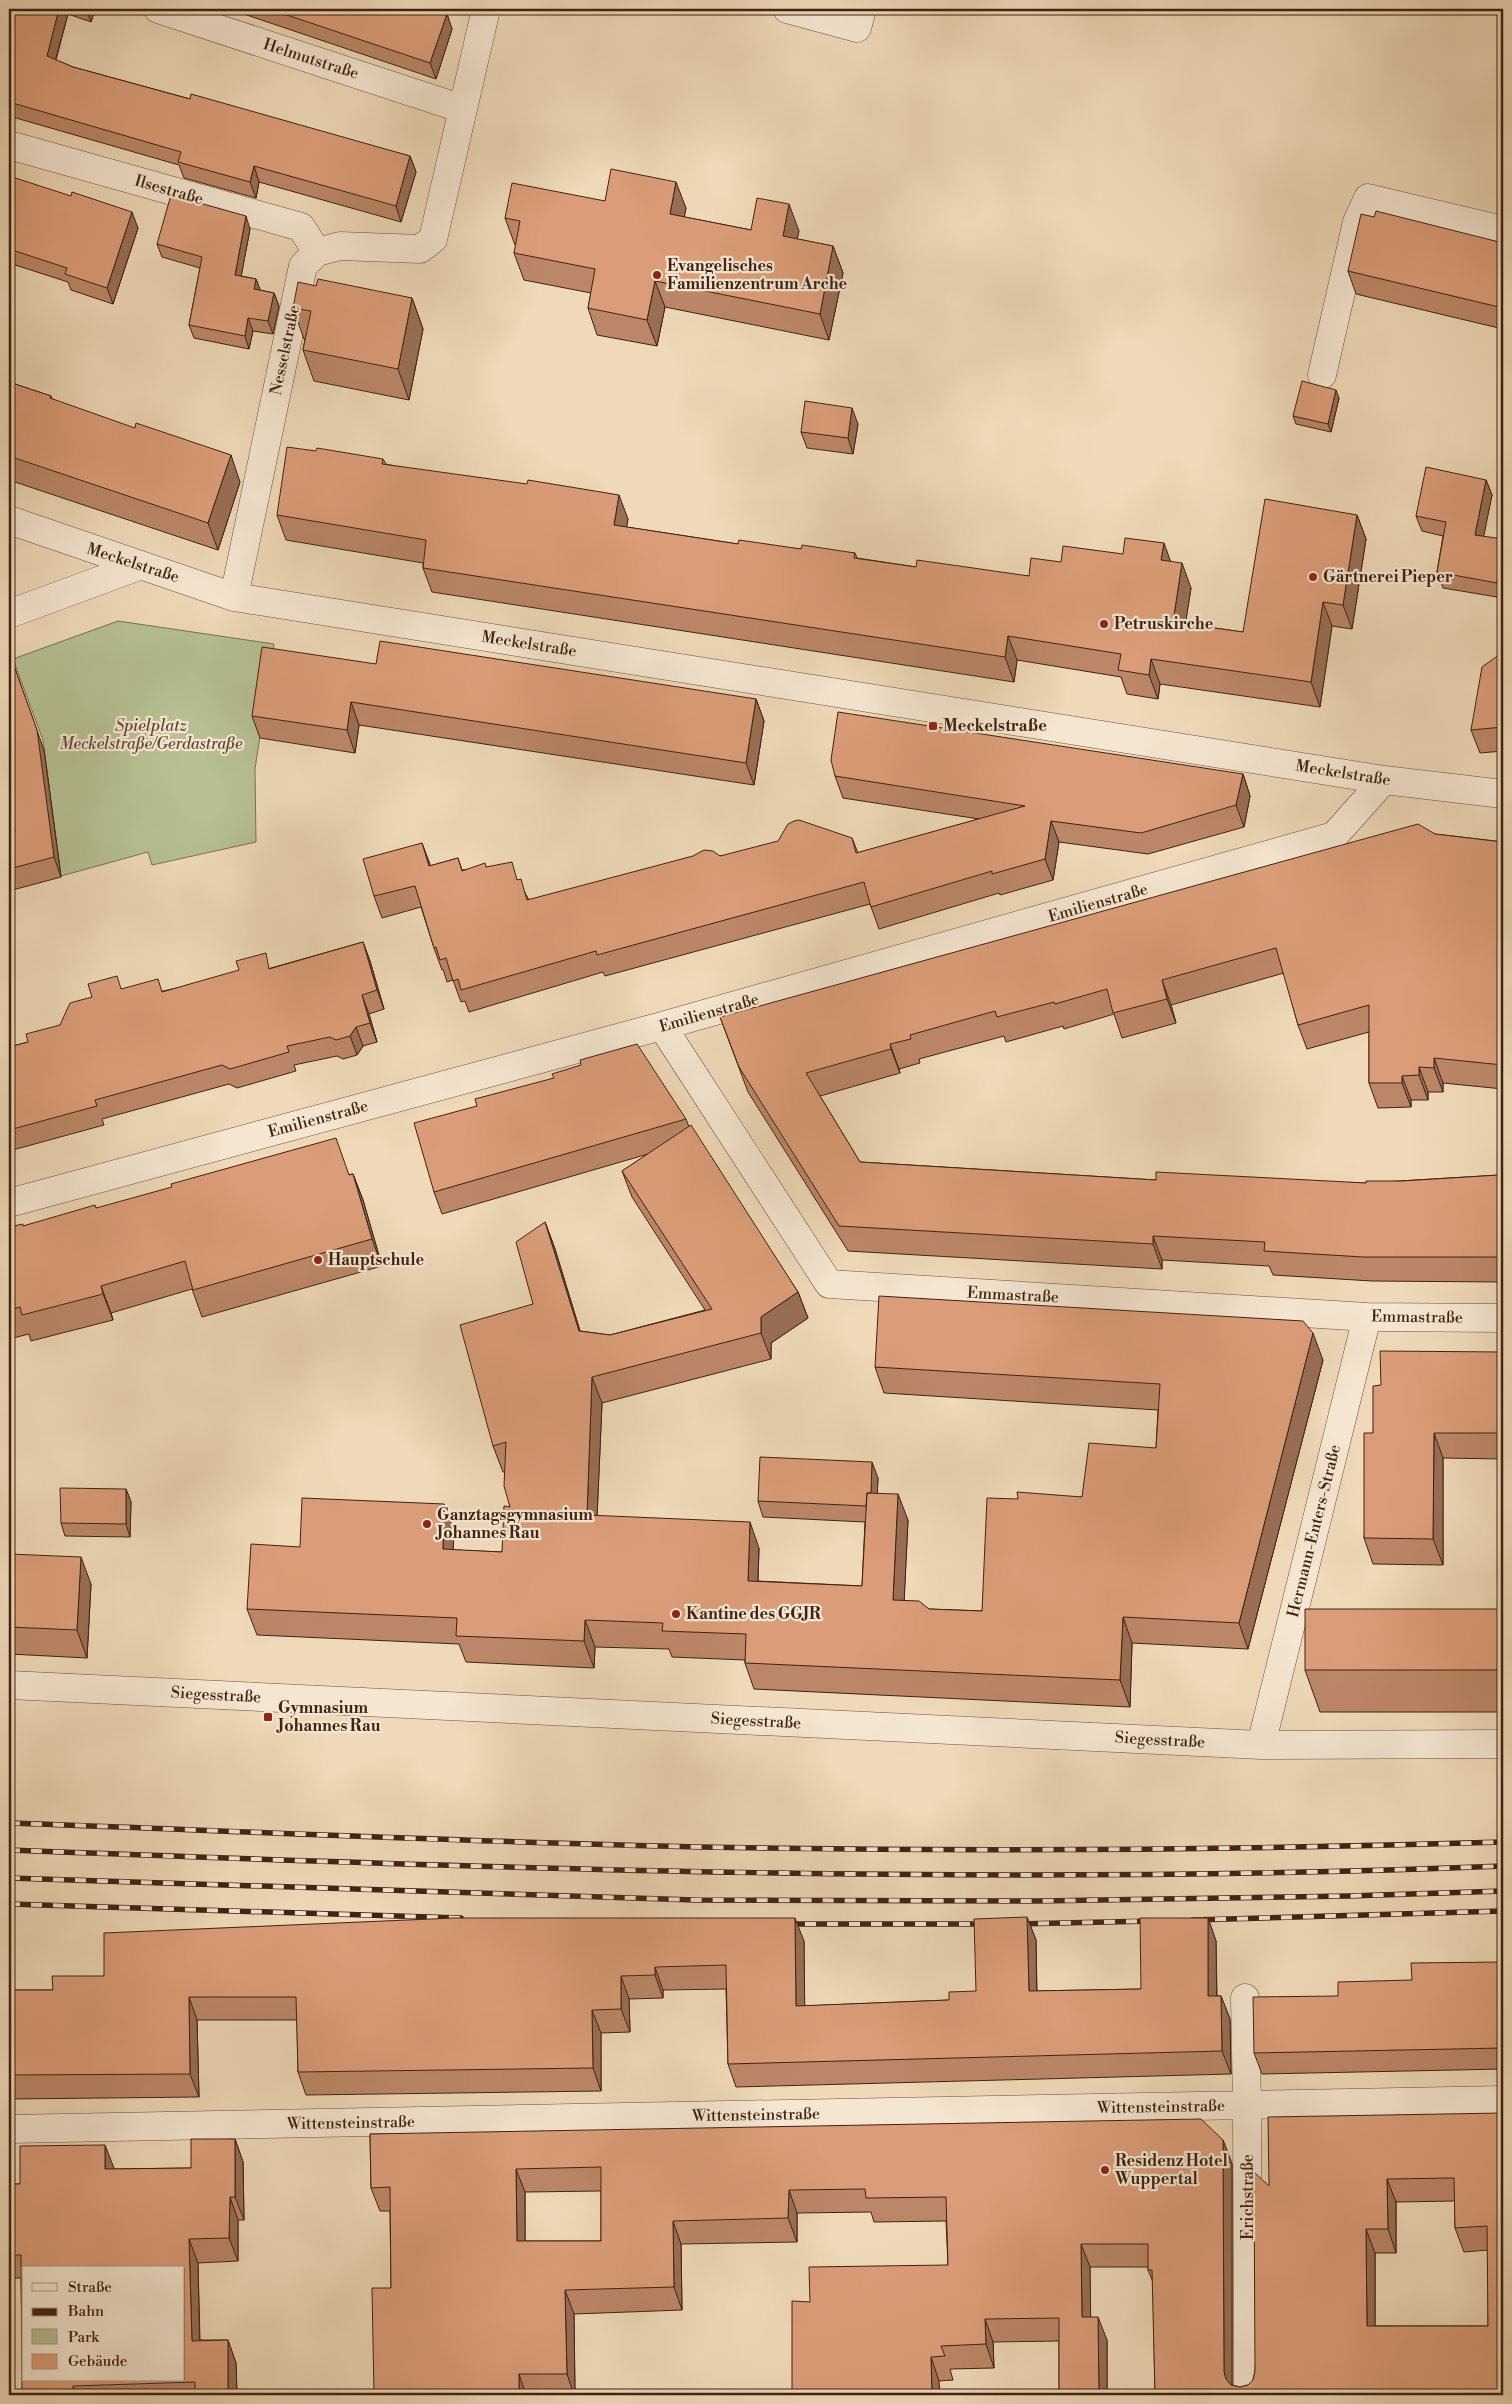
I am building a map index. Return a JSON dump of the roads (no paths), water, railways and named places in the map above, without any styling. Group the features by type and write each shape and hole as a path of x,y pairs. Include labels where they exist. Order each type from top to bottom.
{"street":[{"name":"Helmutstraße","path":"158,9 463,109"},
{"path":"317,252 340,246 420,248 433,239 486,9"},
{"path":"787,9 857,28 862,9"},
{"name":"Ilsestraße","path":"9,145 301,227 317,252"},
{"path":"1322,376 1357,222 1368,198 1503,230"},
{"name":"Nesselstraße","path":"234,597 303,266 317,252"},
{"name":"Meckelstraße","path":"9,520 234,597 1384,780 1503,794"},
{"path":"9,614 139,566"},
{"name":"Emilienstraße","path":"9,1203 662,1026 1334,836 1384,780"},
{"name":"Emmastraße","path":"662,1026 829,1284 1367,1317 1503,1318"},
{"name":"Hermann-Enters-Straße","path":"1261,1745 1367,1317"},
{"name":"Siegesstraße","path":"9,1685 1261,1745 1503,1744"},
{"name":"Erichstraße","path":"1245,1998 1248,2106 1248,2395"},
{"name":"Wittensteinstraße","path":"9,2130 1503,2100"}],"railway":[{"path":"9,1823 527,1842 800,1849 1302,1847 1503,1842"},
{"path":"9,1850 569,1869 942,1875 1129,1875 1503,1866"},
{"path":"9,1878 695,1900 1038,1901 1350,1896 1503,1891"},
{"path":"9,1904 461,1918"},
{"path":"1193,1920 1503,1911"},
{"path":"1016,1924 1153,1921"},
{"path":"783,1924 988,1924"}],"place":[{"name":"Evangelisches Familienzentrum Arche","path":"657,275"},
{"name":"Gärtnerei Pieper","path":"1313,577"},
{"name":"Petruskirche","path":"1104,624"},
{"name":"Meckelstraße","path":"933,726"},
{"name":"Hauptschule","path":"318,1260"},
{"name":"Ganztagsgymnasium Johannes Rau","path":"427,1524"},
{"name":"Kantine des GGJR","path":"676,1614"},
{"name":"Gymnasium Johannes Rau","path":"268,1717"},
{"name":"Residenz Hotel Wuppertal","path":"1105,2170"}],"park label":[{"name":"Spielplatz Meckelstraße/Gerdastraße","path":"151,735"}]}
